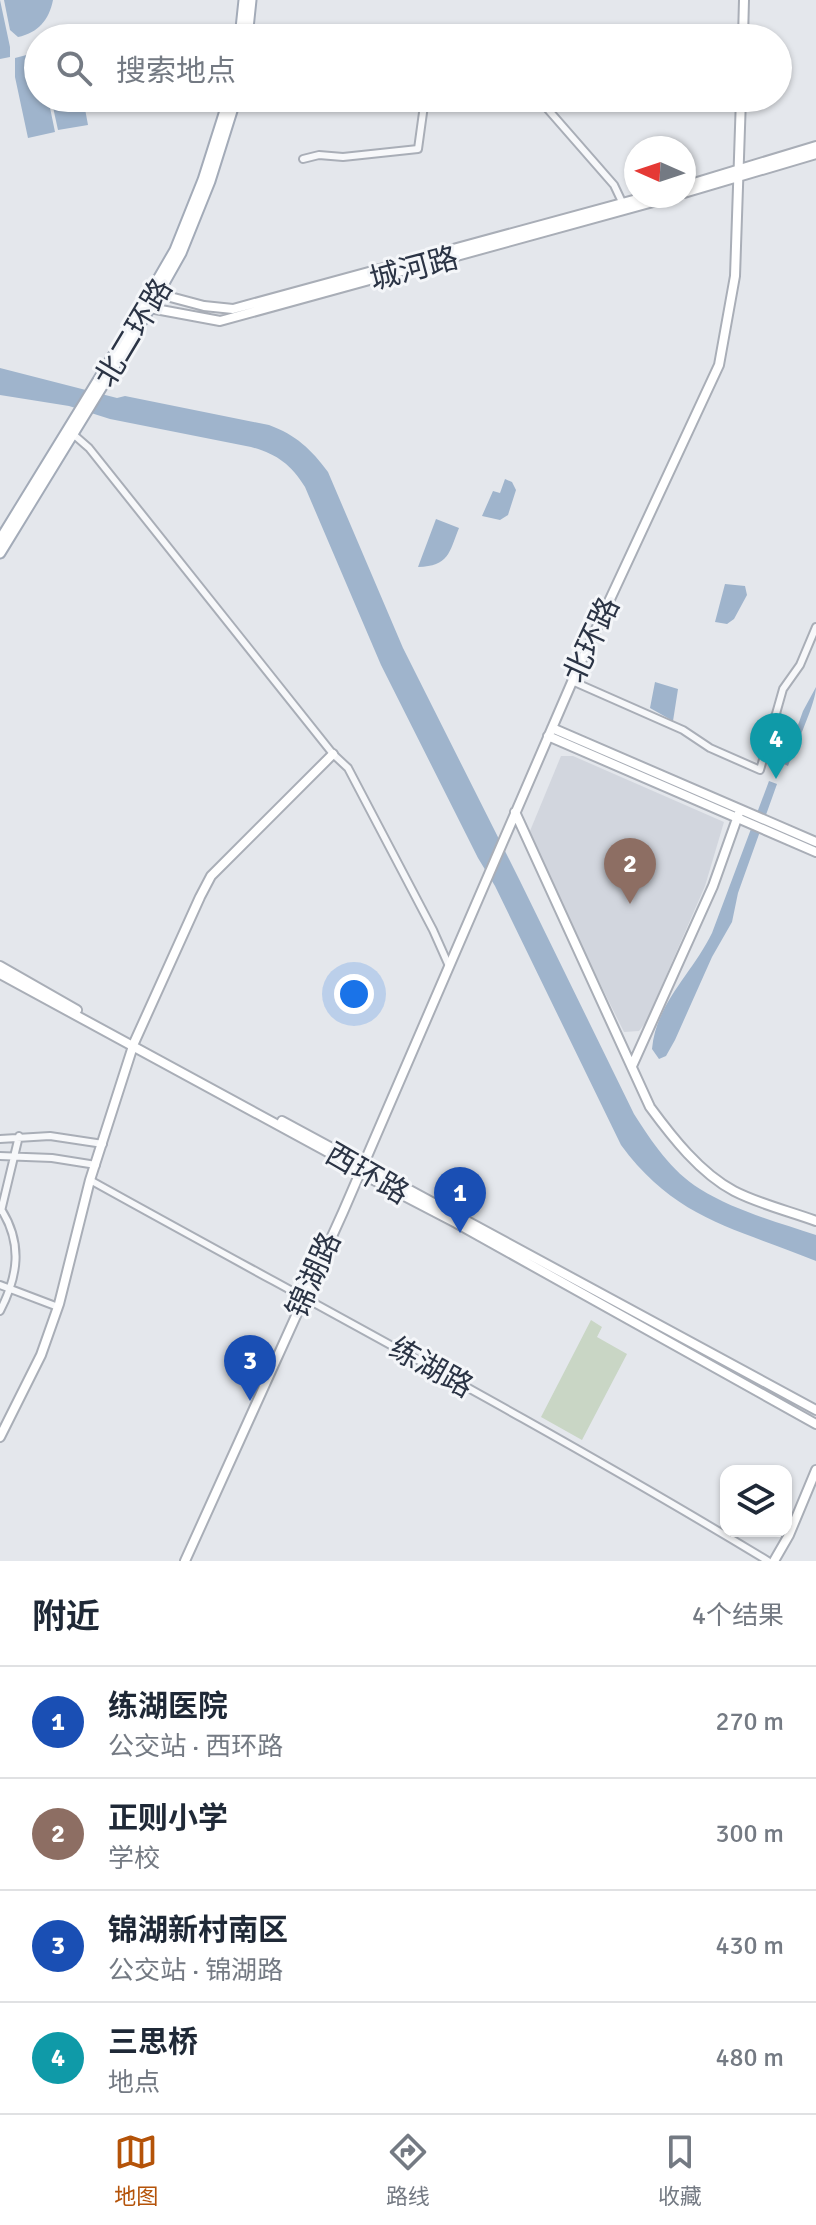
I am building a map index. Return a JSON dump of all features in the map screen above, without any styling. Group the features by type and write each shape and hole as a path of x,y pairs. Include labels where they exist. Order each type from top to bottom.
{"main road":[{"path":"241,24 244,0"},
{"path":"248,24 251,0"},
{"path":"743,24 744,0"},
{"name":"北二环路","path":"99,385 175,250 203,180 225,112"},
{"name":"北二环路","path":"0,540 159,294 181,253 210,181 232,112"},
{"name":"北环路","path":"364,1163 572,681 719,365 735,276 741,112"},
{"path":"696,189 816,146"},
{"path":"696,183 816,154"},
{"name":"城河路","path":"159,294 204,306 233,309 624,207"},
{"name":"城河路","path":"150,308 220,321 624,207"},
{"name":"北二环路","path":"0,553 73,434 76,422"},
{"path":"550,732 751,819 816,842"},
{"path":"0,1437 41,1355 58,1307 90,1180 134,1045 211,876 333,754"},
{"path":"515,812 650,1107 675,1140 716,1180 735,1191 816,1221"},
{"path":"632,1066 713,886 739,813"},
{"path":"774,828 816,852"},
{"name":"西环路","path":"0,966 360,1173 816,1424"},
{"name":"西环路","path":"0,974 364,1163 816,1410"},
{"name":"锦湖路","path":"185,1561 364,1163"},
{"path":"771,1561 789,1535 816,1470"}],"street":[{"path":"303,159 319,155 343,157 418,149 423,112"},
{"path":"550,112 614,185 624,205"},
{"path":"73,434 89,448 333,754 348,768 360,786 449,966"},
{"path":"572,681 683,730 710,748 760,770 783,689 800,665 816,627"},
{"path":"0,1311 10,1288 16,1241 1,1212 19,1136"},
{"path":"0,1139 50,1136 103,1144"},
{"path":"0,1156 52,1158 96,1165"},
{"name":"练湖路","path":"90,1180 771,1561"},
{"path":"0,1285 58,1307"}],"shaded area":[{"path":"561,756 573,756 724,822 705,886 646,1022 639,1031 624,1032 570,923 530,831"}],"green space":[{"path":"591,1320 602,1327 597,1337 627,1354 582,1440 541,1417"}],"water":[{"path":"0,0 10,57 0,59"},
{"path":"4,0 53,0 42,24 24,24 24,35 18,37 10,30"},
{"path":"24,56 24,112 51,112 55,132 28,138 15,77 15,58"},
{"path":"54,112 86,112 88,125 58,130"},
{"path":"0,368 117,398 125,396 269,425 295,438 315,456 328,472 403,648 634,1114 671,1165 700,1189 742,1210 816,1235 816,1261 734,1230 686,1206 663,1190 621,1145 495,886 381,665 305,487 294,472 275,457 251,447 110,419 69,406 0,395"},
{"path":"505,479 512,482 516,490 508,515 500,520 482,516 493,491 500,493"},
{"path":"436,519 459,528 450,551 442,561 418,567"},
{"path":"725,584 745,586 747,595 734,619 727,624 715,622"},
{"path":"655,682 678,689 673,721 650,708"},
{"path":"816,687 809,714 788,766 784,764 803,711"},
{"path":"769,781 777,784 738,893 732,922 712,957 675,1040 666,1056 659,1059 652,1049 660,1017 712,933"}],"place":[{"name":"三思桥","path":"776,779"},
{"name":"正则小学","path":"630,904"},
{"name":"练湖医院","path":"460,1233"},
{"name":"锦湖新村南区","path":"250,1401"}]}
